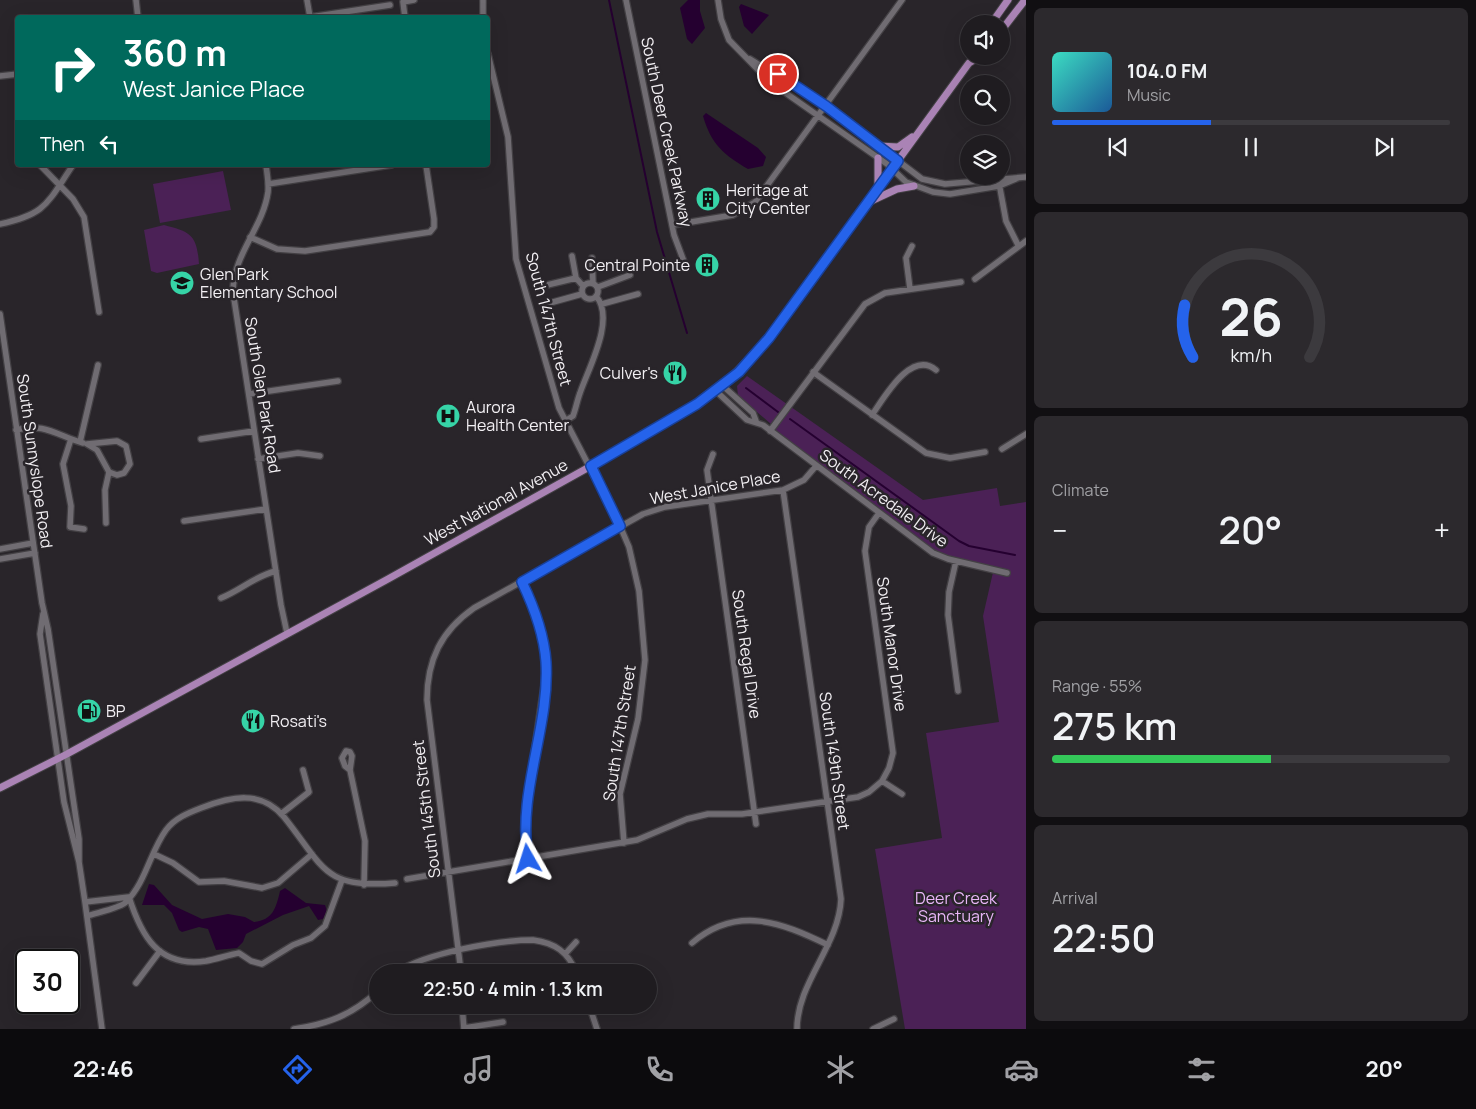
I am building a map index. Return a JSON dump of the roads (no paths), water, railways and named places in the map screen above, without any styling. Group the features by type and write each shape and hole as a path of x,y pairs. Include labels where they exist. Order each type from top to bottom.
{"main road":[{"path":"997,15 1008,0"},
{"path":"1010,19 1025,0"},
{"name":"West National Avenue","path":"0,788 67,754 591,466 724,386 769,338 869,203 966,65"},
{"path":"878,146 898,147 922,128"},
{"path":"878,158 878,189"},
{"path":"869,203 897,189 914,186"}],"street":[{"path":"136,0 138,15"},
{"path":"307,0 307,15"},
{"path":"405,15 403,2 414,0"},
{"path":"483,0 483,15"},
{"name":"South Deer Creek Parkway","path":"626,0 673,225 686,267"},
{"path":"718,0 720,20 729,39 770,82 818,118 892,168 914,186 944,194 999,186 1018,178"},
{"path":"673,225 733,215 749,207 766,189 902,0"},
{"path":"321,15 390,5"},
{"path":"744,55 778,74 826,106 922,179 933,183 960,183"},
{"name":"South 147th Street","path":"490,62 508,137 512,168 516,259 559,408 591,466 620,526 635,568 645,638 640,704 620,794 624,843"},
{"path":"0,76 15,74"},
{"path":"42,167 60,184 79,207 86,224 99,312"},
{"path":"0,224 22,219 38,212 72,167"},
{"name":"South Glen Park Road","path":"266,167 268,184 264,206 238,261 233,284 258,459 287,633"},
{"path":"268,184 378,167"},
{"path":"250,237 277,249 305,251 430,232 433,228 434,219 426,167"},
{"path":"1010,178 1026,177"},
{"path":"999,186 1006,221 1018,245"},
{"path":"975,278 991,269 1018,245 1026,241"},
{"path":"910,289 906,258 912,246"},
{"path":"572,256 576,278 583,286 582,294"},
{"path":"565,421 573,416 597,348 602,327 602,304 596,296 592,258"},
{"path":"583,286 595,285 630,275"},
{"path":"543,286 576,278"},
{"path":"770,431 865,304 885,293 961,282"},
{"path":"582,294 589,299 596,296"},
{"path":"546,304 582,294"},
{"path":"602,304 638,294"},
{"name":"South Sunnyslope Road","path":"0,314 43,612 48,629 67,754 79,839 79,862"},
{"path":"872,415 898,380 912,368 927,364 936,370"},
{"path":"80,442 98,366"},
{"path":"813,372 929,455 950,458 985,452"},
{"path":"249,394 338,381"},
{"name":"South Acredale Drive","path":"724,386 753,413 756,421"},
{"name":"South Acredale Drive","path":"716,391 747,420 756,421 770,431 933,553 956,561 1007,573"},
{"path":"16,430 40,427 88,444 97,450 109,472 105,490 106,523"},
{"path":"201,439 254,430"},
{"path":"1002,449 1026,434"},
{"path":"71,439 63,464 71,506 70,527 84,529"},
{"path":"88,444 117,441 124,444 128,450 129,467 121,474 109,472"},
{"path":"258,459 298,453 320,456"},
{"name":"South Regal Drive","path":"713,454 707,466 756,824"},
{"name":"West Janice Place","path":"440,643 451,627 466,614 620,526 655,510 783,490 804,480 816,466"},
{"name":"South 149th Street","path":"783,490 841,899 838,919 828,945 802,999 797,1029"},
{"path":"184,521 266,508"},
{"name":"South Manor Drive","path":"879,513 870,527 865,551 892,746 892,759 882,780"},
{"path":"0,549 33,543"},
{"path":"0,559 35,553"},
{"path":"956,561 949,592 948,615 958,691"},
{"path":"221,598 239,591 257,577 276,571"},
{"path":"522,582 539,623 546,662 544,694 526,809 528,859"},
{"name":"South Sunnyslope Road","path":"43,612 40,634 68,823 79,862 102,1029"},
{"name":"South 145th Street","path":"440,643 431,665 427,700 460,964"},
{"path":"281,814 309,792 303,770"},
{"path":"350,770 365,841 364,885"},
{"path":"407,879 624,843 648,837 694,816 722,812 755,812 864,795 882,780 902,794"},
{"path":"87,916 126,902 142,881 161,838 174,822 221,800 234,797 249,797 266,802 281,814 326,870 342,880 364,885 395,883"},
{"path":"154,854 172,863 195,881 229,882 262,888 278,883 312,854"},
{"path":"129,897 139,927 149,942 160,951 174,958 194,961 242,953 251,961 265,964 293,945 311,938 325,926 342,880"},
{"path":"85,902 129,897"},
{"path":"692,944 702,935 722,925 753,920 781,924 828,945"},
{"path":"412,964 419,960 459,951 533,940 548,943 566,953 572,964"},
{"path":"566,953 576,942"},
{"path":"136,983 160,951"},
{"path":"294,1029 330,1022 358,1008 369,999"},
{"path":"463,1014 464,1029 502,1022"},
{"path":"592,1014 597,1029"},
{"path":"873,1029 894,1019"}],"waterway":[{"path":"609,0 657,232 687,333"},
{"path":"746,388 778,412"},
{"path":"790,419 959,541 969,546 1015,555"}],"place":[{"name":"Heritage at City Center","path":"708,199"},
{"name":"Central Pointe","path":"707,265"},
{"name":"Glen Park Elementary School","path":"182,283"},
{"name":"Culver's","path":"675,373"},
{"name":"Aurora Health Center","path":"448,416"},
{"name":"BP","path":"89,711"},
{"name":"Rosati's","path":"253,721"}],"park label":[{"name":"Deer Creek Sanctuary","path":"956,907"}]}
